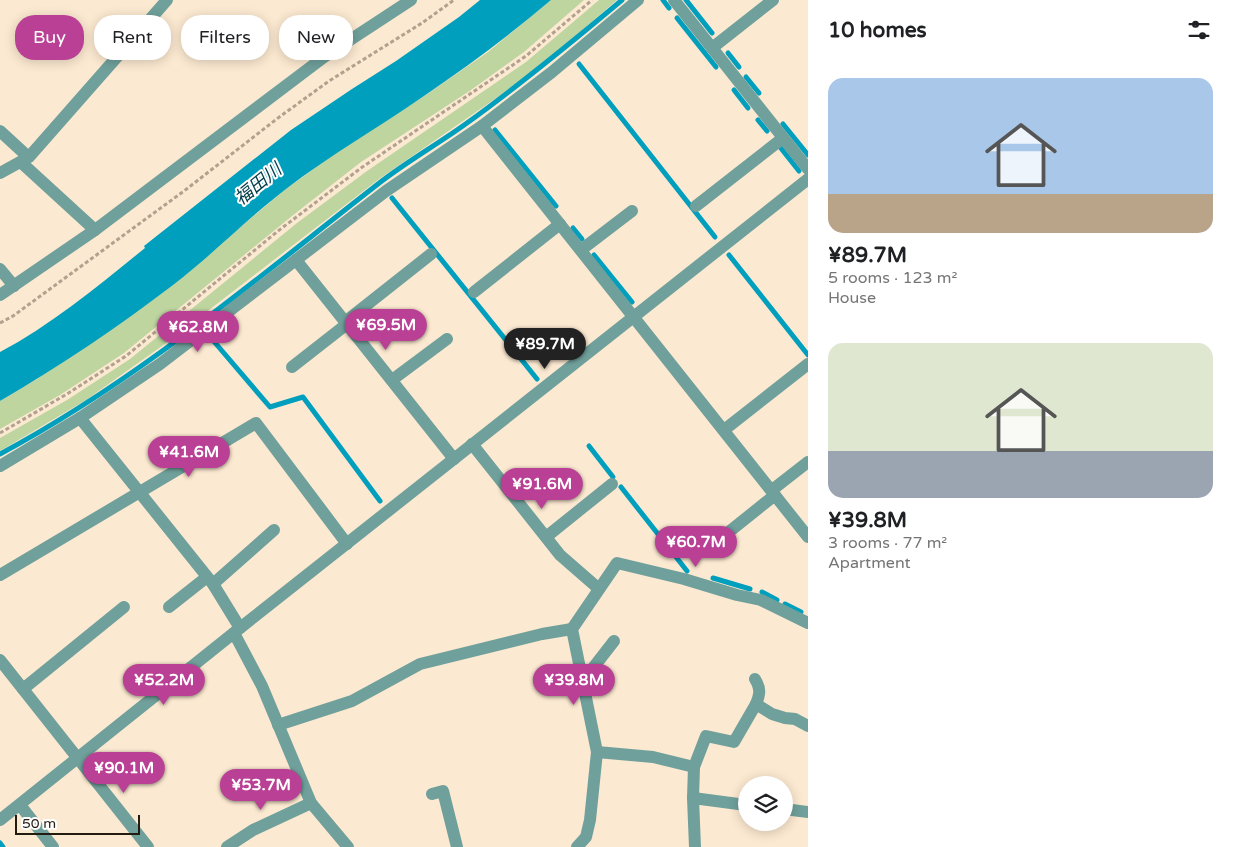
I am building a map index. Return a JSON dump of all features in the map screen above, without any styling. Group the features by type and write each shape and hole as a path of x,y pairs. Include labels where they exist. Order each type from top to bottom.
{"street":[{"path":"0,173 29,157 167,0"},
{"path":"0,295 95,230 324,57 411,0"},
{"path":"0,466 80,418 160,364 386,191 482,126 552,72 638,0"},
{"path":"674,0 808,169"},
{"path":"712,48 773,0"},
{"path":"482,126 808,536"},
{"path":"0,131 25,154 24,165 95,230"},
{"path":"696,206 784,138"},
{"path":"0,820 808,179"},
{"path":"581,250 632,211"},
{"path":"474,292 560,224"},
{"path":"292,367 431,254"},
{"path":"296,260 454,458"},
{"path":"0,270 14,286"},
{"path":"392,380 447,338"},
{"path":"724,430 808,364"},
{"path":"80,418 210,580 237,631 262,686 311,803 348,847"},
{"path":"0,575 256,423 347,544"},
{"path":"472,444 560,555 599,588"},
{"path":"715,543 808,462"},
{"path":"546,537 612,484"},
{"path":"169,608 210,580 274,530"},
{"path":"577,847 586,837 590,820 597,752 572,629 617,563 761,600 808,623"},
{"path":"23,689 124,607"},
{"path":"278,725 352,701 420,664 542,634 572,629"},
{"path":"582,675 593,668 614,641"},
{"path":"1,663 148,847"},
{"path":"694,847 694,767 706,736 734,742 756,704 760,693 755,679"},
{"path":"756,704 772,714 795,719 808,726"},
{"path":"597,752 653,757 694,767"},
{"path":"432,794 443,791 457,847"},
{"path":"693,798 738,804"},
{"path":"227,847 253,830 311,803"},
{"path":"20,804 54,847"},
{"path":"793,810 808,812"}],"path":[{"path":"0,323 13,316 330,81 422,23 454,0"},
{"path":"0,433 67,394 126,356 278,231 362,168 526,56 592,0"}],"green space":[{"path":"551,0 584,0 524,52 471,90 361,162 124,353 60,395 0,429 0,401 37,379 237,230 286,189 340,150 423,97 488,52"},
{"path":"599,0 617,0 531,74 379,179 162,346 86,400 0,451 0,438 67,400 130,359 297,223 367,171 526,62"}],"water":[{"name":"福田川","path":"480,0 551,0 457,73 286,189 173,285 131,316 67,360 0,401 0,352 39,329 75,303 291,130 396,61"}],"waterway":[{"path":"0,454 51,425 148,362 389,176 456,131 507,93 622,0"},
{"path":"663,0 669,8"},
{"path":"686,0 712,33"},
{"path":"677,18 716,67"},
{"path":"728,53 739,67"},
{"path":"579,64 715,237"},
{"path":"746,77 759,93"},
{"path":"734,90 748,108"},
{"path":"758,120 767,131"},
{"path":"783,124 808,155"},
{"path":"495,130 556,206"},
{"path":"780,147 799,171"},
{"path":"392,198 537,379"},
{"path":"573,228 582,239"},
{"path":"594,255 632,302"},
{"path":"729,255 808,355"},
{"path":"211,338 270,407 303,397 380,501"},
{"path":"589,446 613,477"},
{"path":"621,487 687,571"},
{"path":"713,578 750,589"},
{"path":"762,592 777,600"},
{"path":"785,604 801,612"},
{"path":"0,843 3,847"}]}
